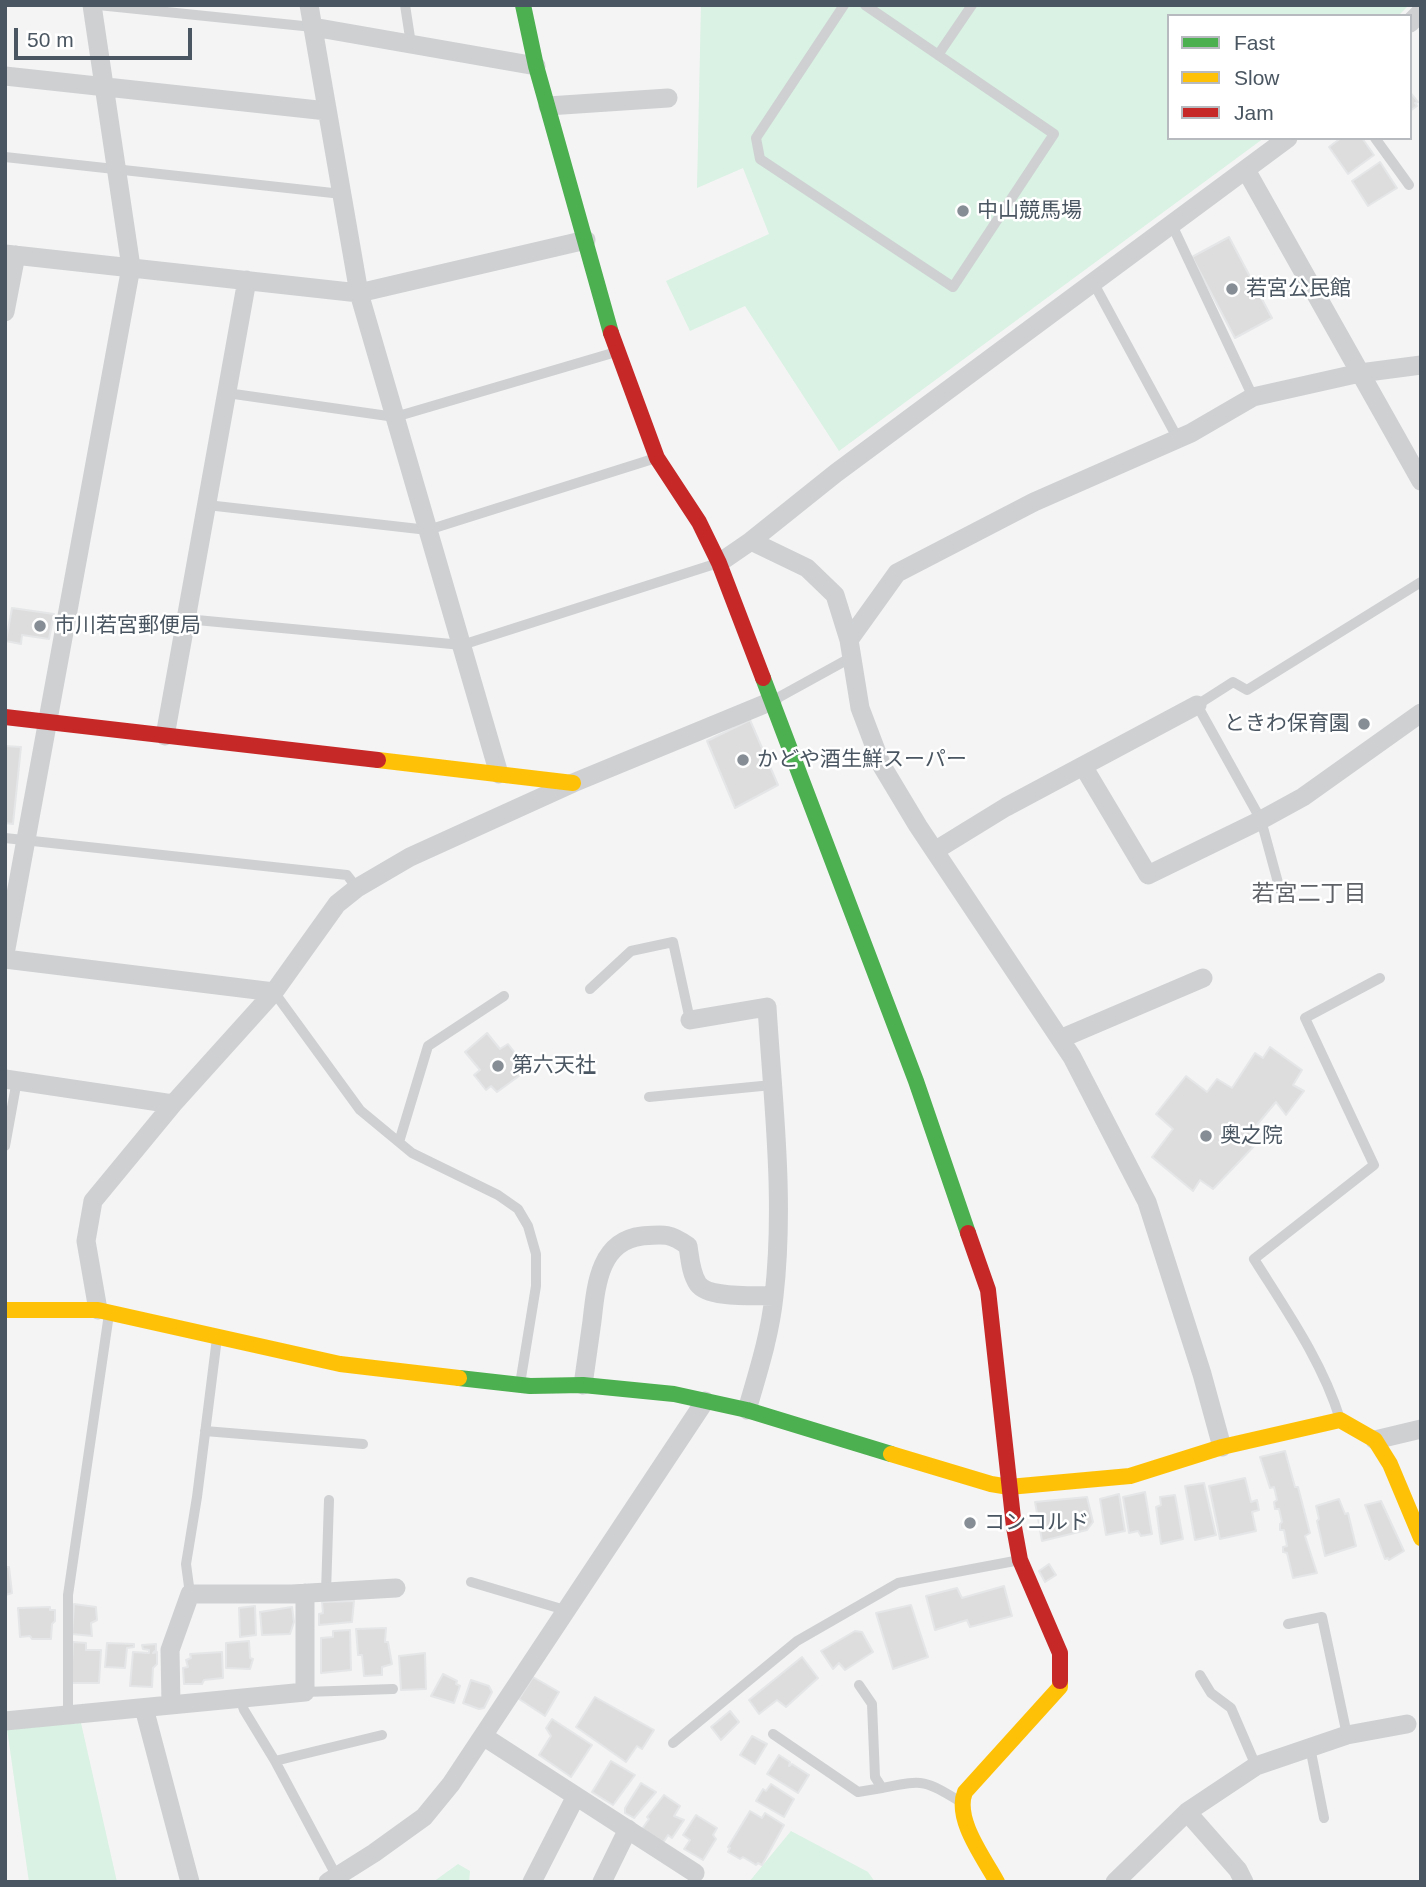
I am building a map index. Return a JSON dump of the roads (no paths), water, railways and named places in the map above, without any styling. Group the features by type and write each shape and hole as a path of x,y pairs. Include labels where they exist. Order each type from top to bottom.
{"street":[{"path":"5,954 131,267 92,5"},
{"path":"309,5 359,292 499,774"},
{"path":"523,5 536,66 617,352 657,458 699,522 719,563 916,1081 988,1290 1009,1487 1020,1560 1060,1653 1060,1687 965,1792 961,1802 964,1820 997,1882"},
{"path":"313,27 536,66"},
{"path":"5,76 327,111"},
{"path":"548,106 668,98"},
{"path":"719,563 836,473 1286,140"},
{"path":"1246,170 1421,481"},
{"path":"5,312 11,254 359,292 586,240"},
{"path":"165,736 247,280"},
{"path":"851,649 897,573 1034,502 1178,439 1254,397 1360,373 1421,365"},
{"path":"751,541 807,568 835,595 851,649 860,708 883,766 918,826 1072,1057 1147,1202 1202,1374 1222,1447"},
{"path":"104,1312 86,1241 93,1201 173,1104 274,992 337,904 357,888 410,857 573,783 772,701"},
{"path":"936,850 1006,807 1197,705"},
{"path":"1083,766 1148,875 1304,797 1421,713"},
{"path":"5,717 573,783"},
{"path":"5,959 274,992"},
{"path":"1060,1039 1203,978"},
{"path":"690,1020 767,1007 780,1183 775,1296 764,1352 747,1410"},
{"path":"11,1079 173,1104"},
{"path":"583,1385 597,1279 605,1260 618,1245 630,1238 666,1233 678,1239 688,1246 693,1276 700,1287 711,1293 775,1296"},
{"path":"5,1310 104,1312 340,1364 519,1385 583,1385 674,1394 747,1410 991,1484 1009,1487 1130,1476 1222,1447 1340,1420 1375,1440 1390,1464 1421,1538"},
{"path":"333,1880 424,1817 452,1784 705,1401"},
{"path":"1375,1440 1421,1429"},
{"path":"171,1705 170,1650 190,1594 305,1593 396,1588"},
{"path":"5,1721 305,1692 305,1593"},
{"path":"144,1708 190,1882"},
{"path":"1115,1882 1187,1811 1256,1766 1347,1735 1407,1724"},
{"path":"483,1737 695,1873"},
{"path":"532,1882 576,1796"},
{"path":"1187,1811 1238,1870 1244,1882"},
{"path":"602,1882 628,1829"}],"lane":[{"path":"98,5 313,27"},
{"path":"405,5 411,44"},
{"path":"844,5 756,138 760,159 953,287 1054,134 865,5"},
{"path":"938,55 972,5"},
{"path":"1376,140 1409,185"},
{"path":"5,158 342,194"},
{"path":"1172,225 1254,397"},
{"path":"1093,282 1178,439"},
{"path":"227,393 395,417 617,352"},
{"path":"207,505 428,530 657,458"},
{"path":"186,620 463,645 719,563"},
{"path":"1280,890 1261,820 1197,705 1233,682 1247,690 1421,582"},
{"path":"772,701 851,649"},
{"path":"5,838 347,875 357,888"},
{"path":"590,989 631,951 673,942 690,1020"},
{"path":"1340,1420 1333,1398 1307,1345 1254,1259 1374,1165 1305,1018 1380,978"},
{"path":"274,992 360,1110 412,1153 498,1195 518,1209 528,1226 536,1254 536,1286 519,1385"},
{"path":"399,1142 428,1046 504,996"},
{"path":"5,1146 11,1079"},
{"path":"649,1097 772,1084"},
{"path":"68,1716 68,1595 104,1312"},
{"path":"190,1594 186,1564 217,1337"},
{"path":"205,1431 363,1444"},
{"path":"326,1592 329,1500"},
{"path":"673,1743 797,1641 898,1583 1020,1560"},
{"path":"471,1582 565,1610"},
{"path":"1288,1625 1322,1617 1347,1735"},
{"path":"1200,1675 1211,1693 1231,1708 1256,1766"},
{"path":"859,1685 872,1704 875,1777 882,1788"},
{"path":"305,1692 393,1689"},
{"path":"240,1698 244,1710 275,1761 333,1880"},
{"path":"773,1734 858,1792 920,1781 935,1786 961,1802"},
{"path":"275,1761 382,1735"},
{"path":"1310,1747 1324,1818"}],"place":[{"name":"中山競馬場","path":"963,211"},
{"name":"若宮公民館","path":"1232,289"},
{"name":"市川若宮郵便局","path":"40,626"},
{"name":"ときわ保育園","path":"1364,724"},
{"name":"かどや酒生鮮スーパー","path":"743,760"},
{"name":"第六天社","path":"498,1066"},
{"name":"奥之院","path":"1206,1136"},
{"name":"コンコルド","path":"970,1523"}],"district":[{"name":"若宮二丁目","path":"1309,895"}]}
